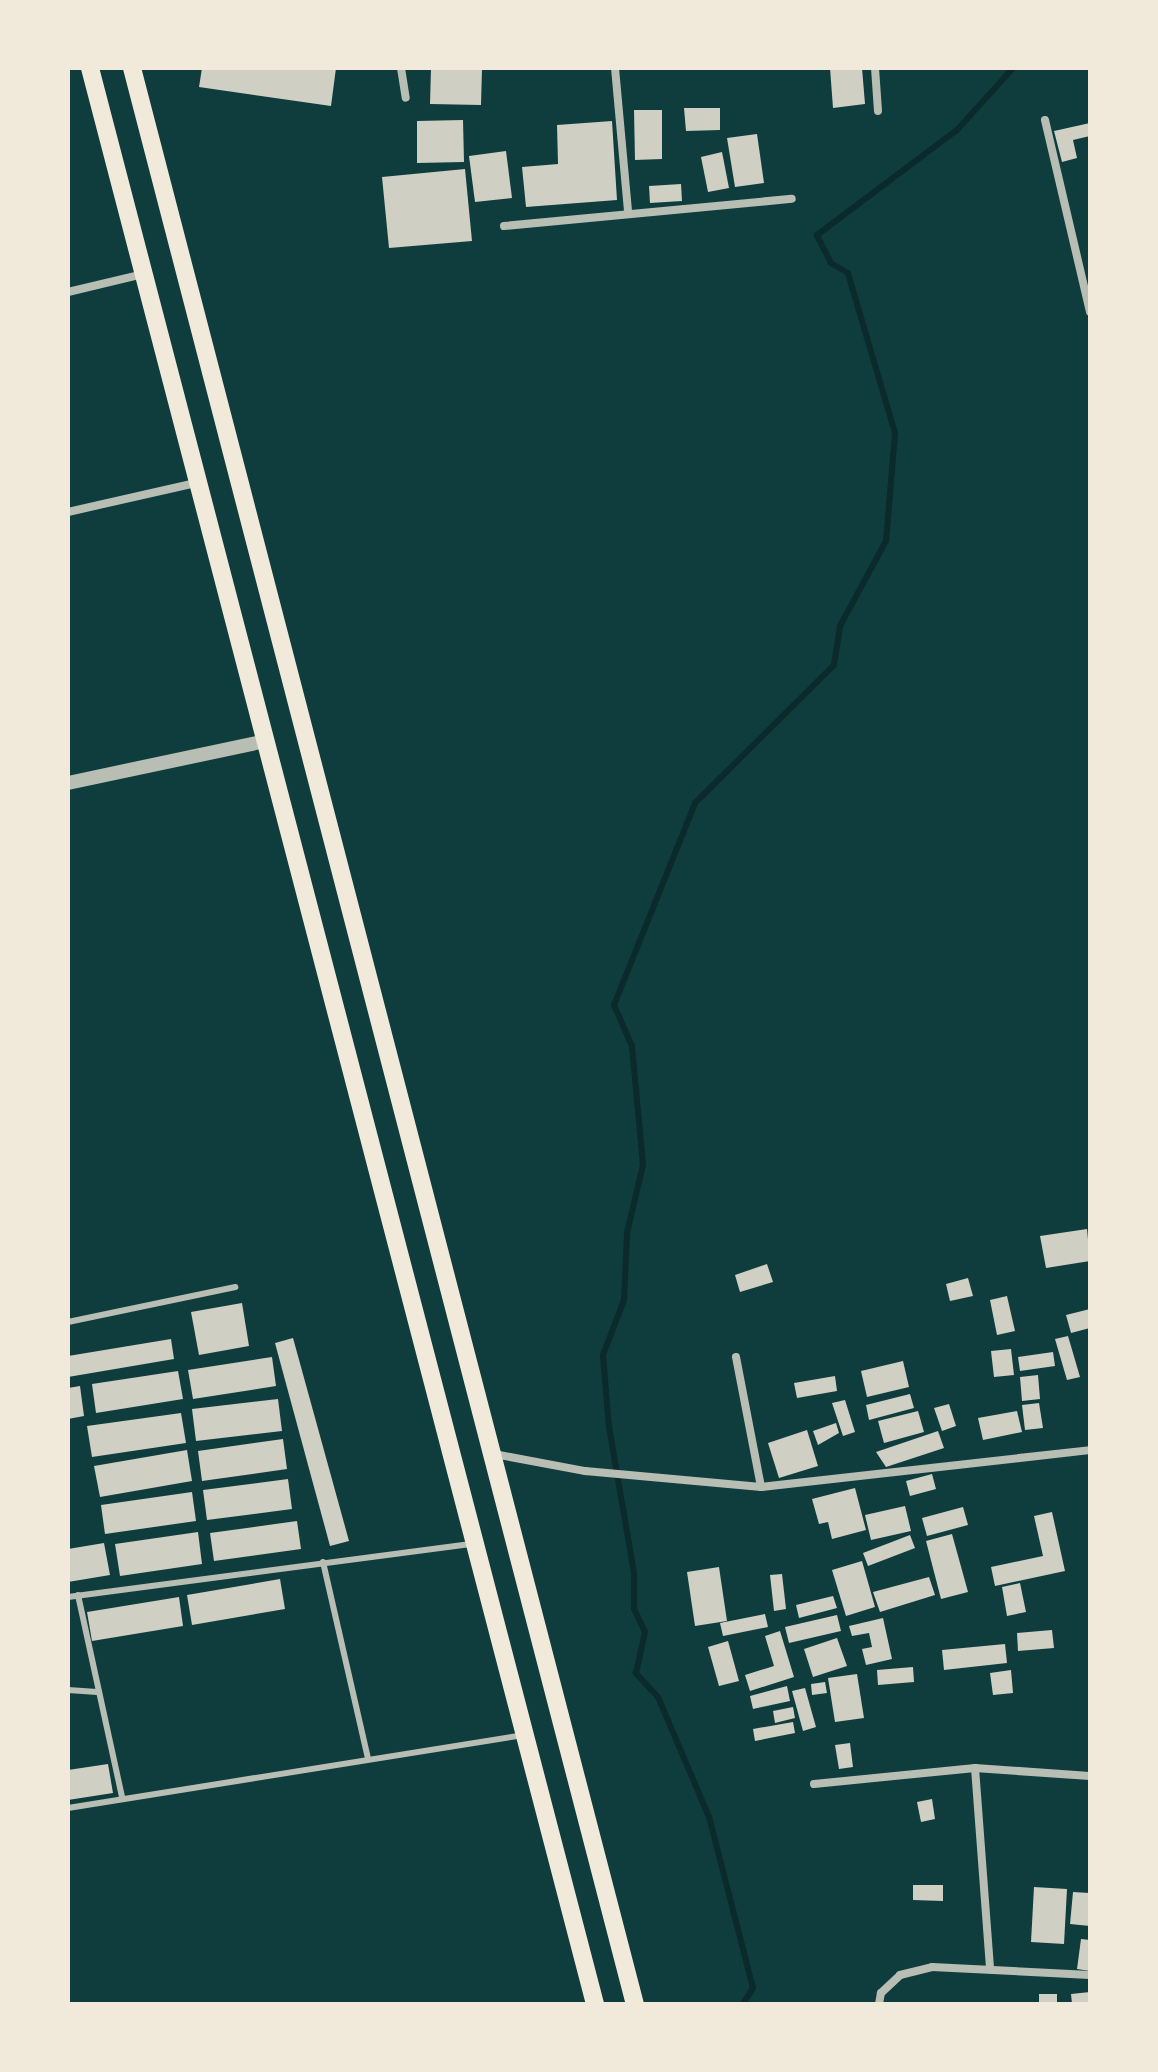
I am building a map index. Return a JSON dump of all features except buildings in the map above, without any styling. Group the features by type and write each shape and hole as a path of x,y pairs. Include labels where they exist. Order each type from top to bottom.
{"main road":[{"path":"90,68 595,2004"},
{"path":"132,68 635,2004"}],"street":[{"path":"401,68 406,98"},
{"path":"615,68 628,211"},
{"path":"875,68 878,111"},
{"path":"1045,120 1090,312"},
{"path":"504,226 617,217 628,211 792,199"},
{"path":"68,292 143,274"},
{"path":"68,512 196,483"},
{"path":"68,783 266,741"},
{"path":"736,1357 761,1487"},
{"path":"493,1453 585,1471 761,1487 1090,1450"},
{"path":"814,1784 975,1768 1090,1776"},
{"path":"975,1768 990,1969"},
{"path":"879,2004 881,1993 900,1975 932,1967 1090,1975"}],"lane":[{"path":"68,1322 235,1287"},
{"path":"68,1597 477,1544"},
{"path":"323,1562 368,1759"},
{"path":"78,1595 122,1797"},
{"path":"68,1690 97,1692"},
{"path":"68,1808 526,1734"}],"waterway":[{"path":"743,2004 753,1988 709,1817 658,1697 636,1673 645,1632 634,1608 634,1573 609,1427 603,1355 624,1300 627,1233 643,1165 632,1046 614,1005 695,803 834,665 840,626 886,541 895,433 848,273 831,263 817,235 957,130 1013,68"}]}
